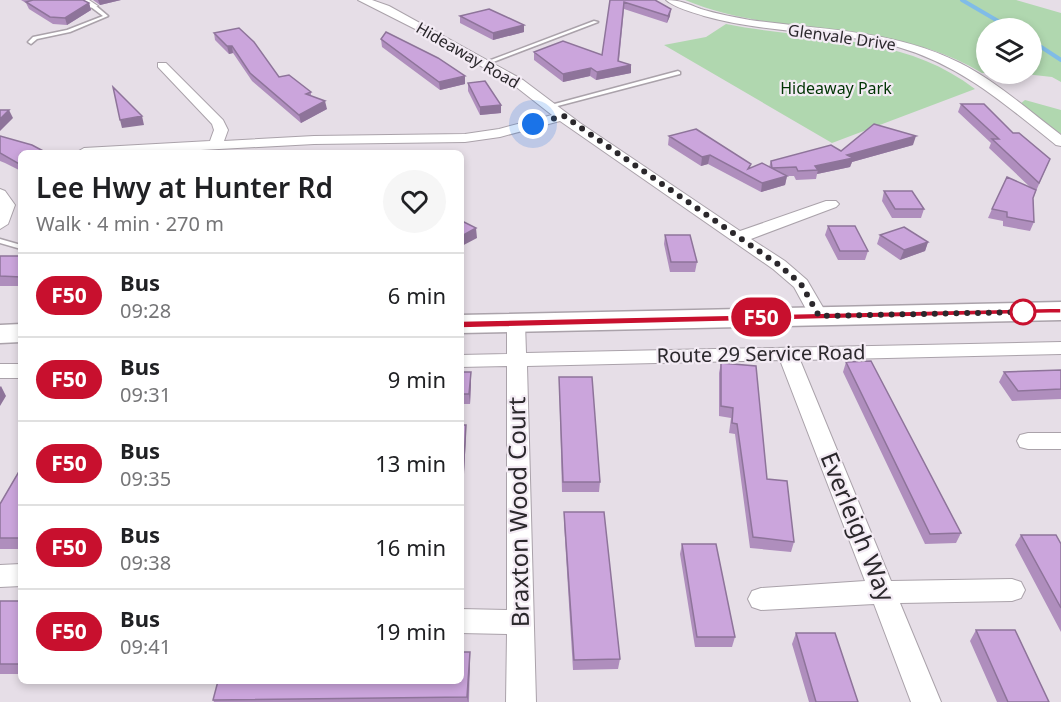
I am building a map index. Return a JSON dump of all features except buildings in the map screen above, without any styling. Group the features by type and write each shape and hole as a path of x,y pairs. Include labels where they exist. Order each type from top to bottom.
{"main road":[{"path":"464,324 1061,311"},
{"path":"0,334 18,333"}],"street":[{"path":"82,0 93,6"},
{"name":"Hideaway Road","path":"363,0 385,9 486,63 639,170 740,237 801,284 819,316"},
{"name":"Glenvale Drive","path":"671,0 701,13 735,22 864,37 933,55 978,78 1061,141"},
{"path":"162,65 218,123 221,130 216,144"},
{"path":"117,150 216,144 465,138 500,133 564,116"},
{"path":"0,194 7,205 0,224"},
{"path":"740,237 831,204"},
{"name":"Braxton Wood Court","path":"516,323 521,702"},
{"name":"Route 29 Service Road","path":"464,361 1061,348"},
{"name":"Everleigh Way","path":"787,353 926,702"},
{"path":"0,371 18,370"},
{"path":"1028,441 1061,441"},
{"path":"0,576 18,575"},
{"path":"761,599 838,593 1012,590"},
{"path":"464,621 520,622"}],"lane":[{"path":"31,42 35,38 68,31 106,16 93,6"},
{"path":"486,63 596,22"},
{"path":"550,106 678,73"},
{"path":"0,241 18,246"}],"green space":[{"path":"685,0 1016,0 1061,13 1061,82 1052,77 1042,76 1042,18 976,18 976,70 947,55 911,44 722,12"},
{"name":"Hideaway Park","path":"726,24 887,48 947,71 975,89 832,143 664,45 706,37"},
{"path":"1025,100 1061,110 1061,134 1020,104"}],"waterway":[{"path":"962,0 993,18"},
{"path":"1042,48 1061,60"}],"bus line":[{"name":"F50","path":"464,324 1061,311"}],"route":[{"path":"533,124 564,116 575,126 779,265 801,284 819,316 1023,312"}]}
